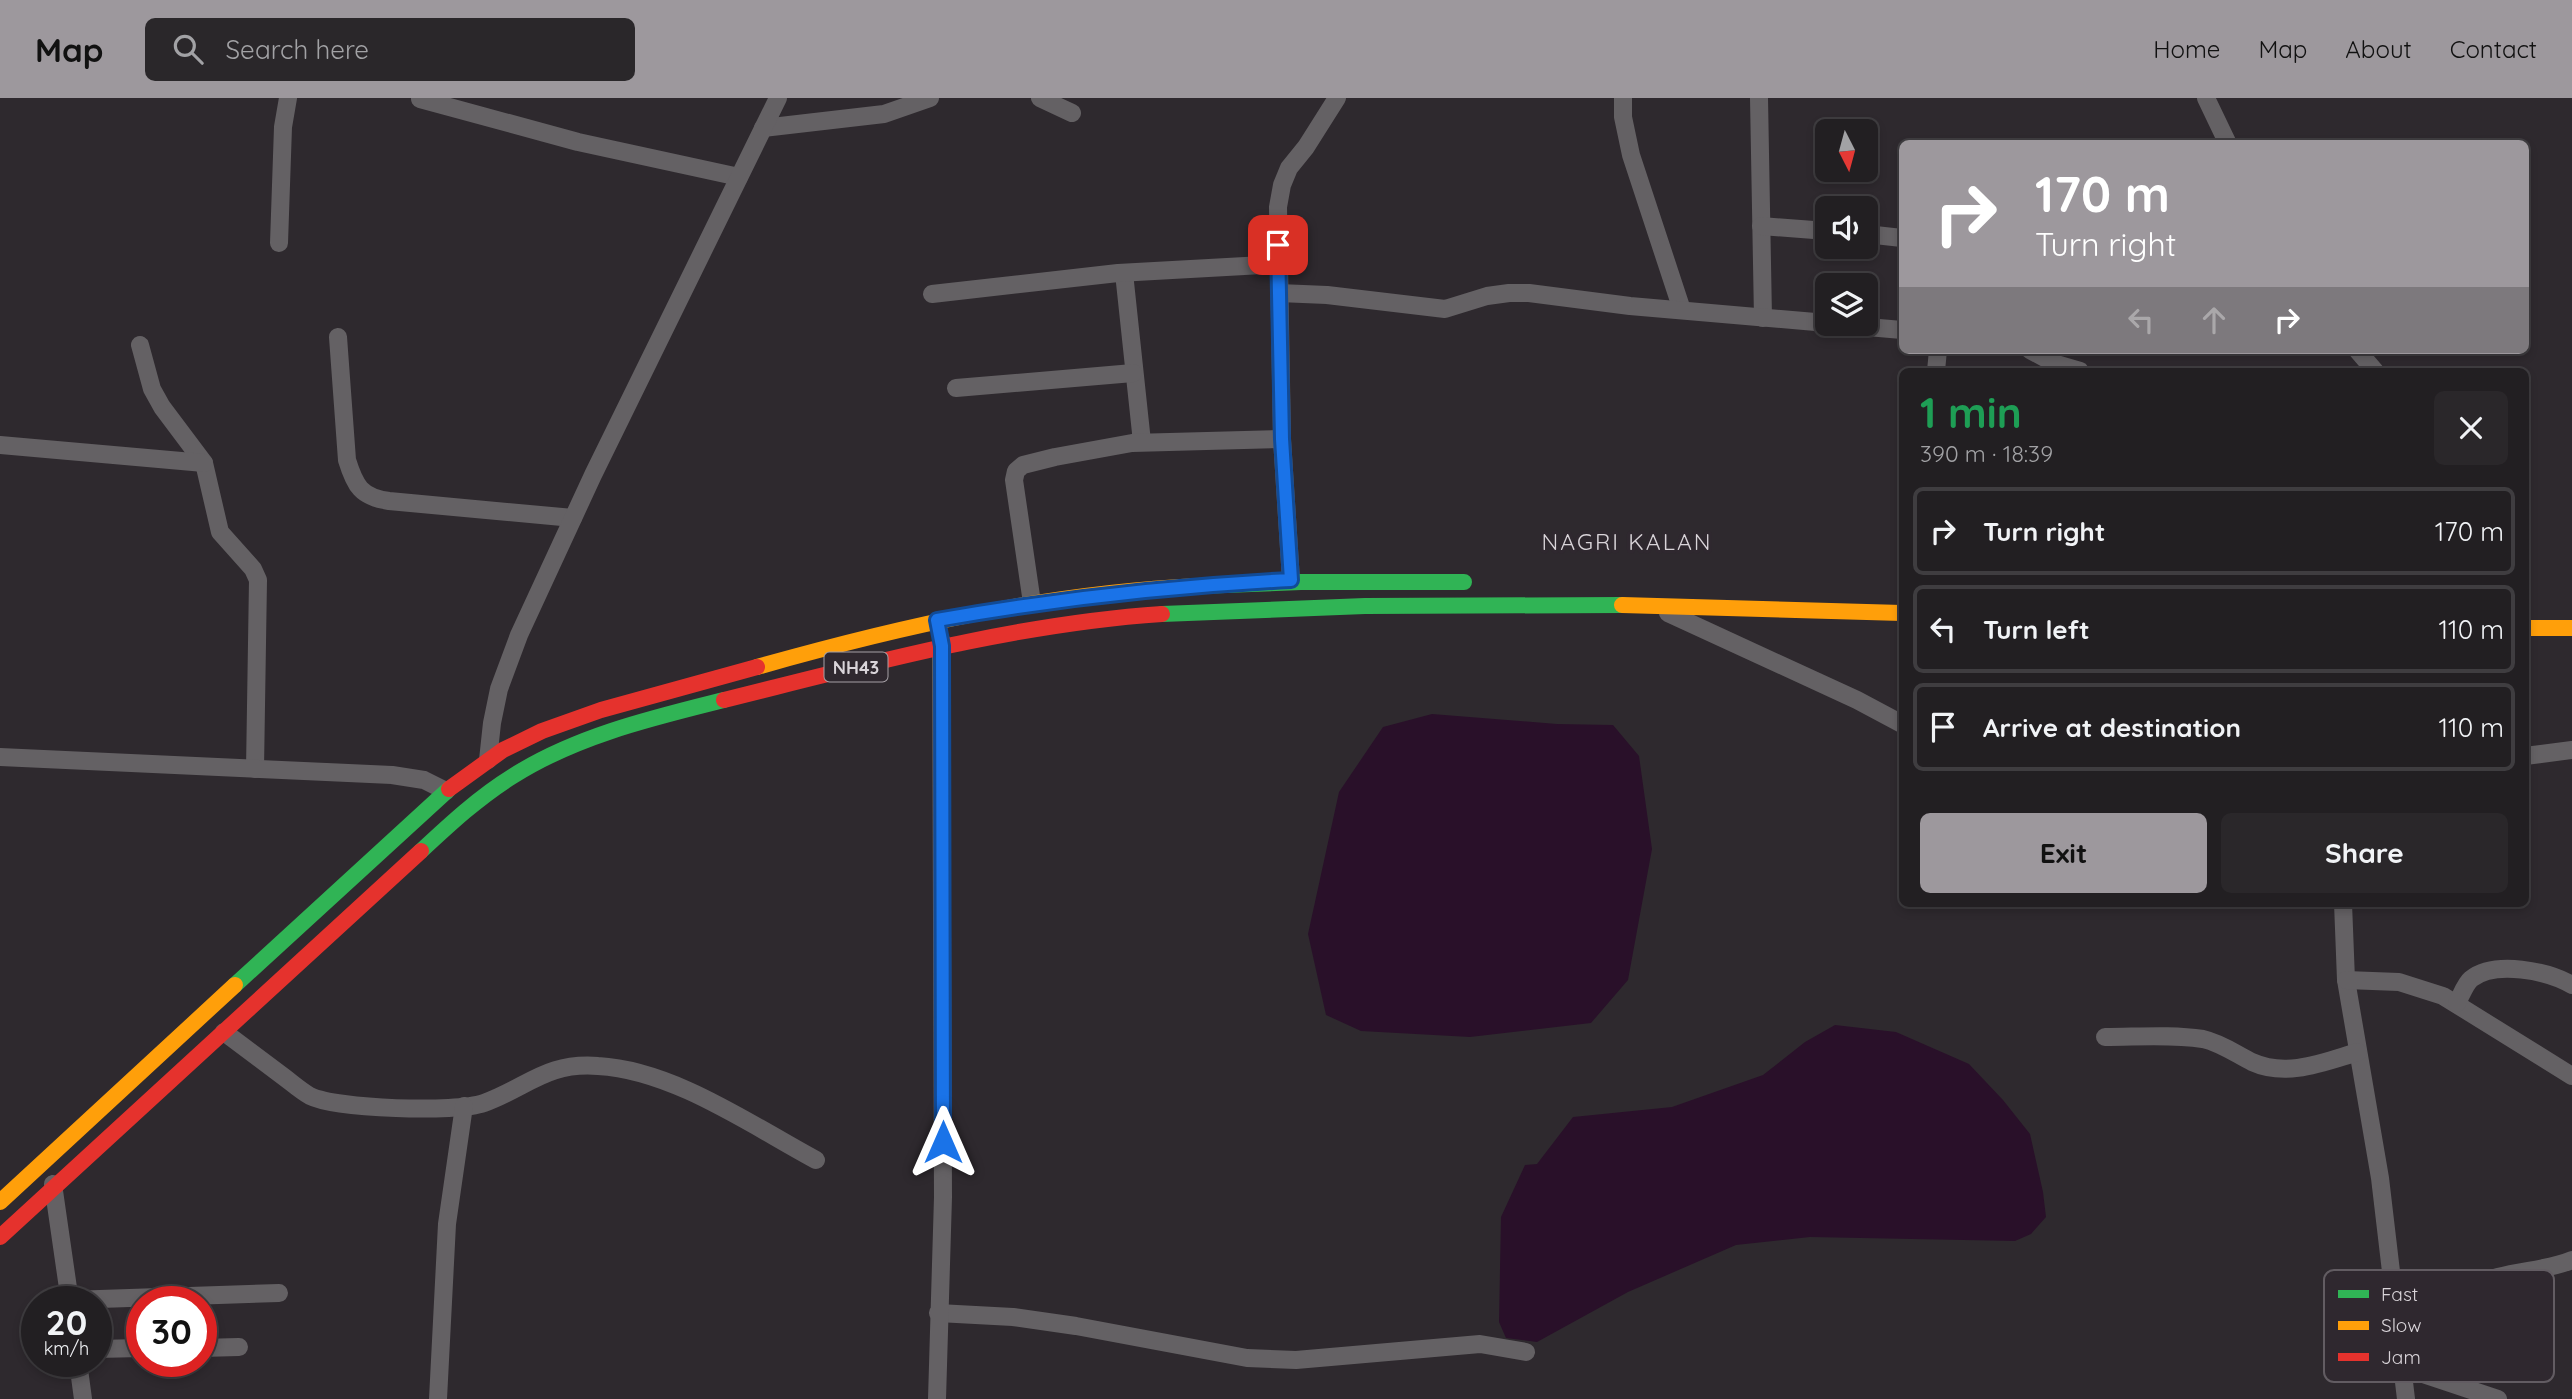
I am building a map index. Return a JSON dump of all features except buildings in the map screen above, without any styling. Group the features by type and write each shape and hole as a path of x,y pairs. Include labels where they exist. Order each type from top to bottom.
{"highway":[{"name":"NH43","path":"0,1202 446,791 521,739 601,710 937,620 1032,603 1194,585 1291,580 1475,582"},
{"name":"NH43","path":"0,1237 455,820 494,788 523,769 575,744 663,717 942,646 1058,626 1147,615 1249,609 1488,603 1899,613"},
{"path":"2529,612 2572,613"},
{"path":"2529,628 2572,628"}],"street":[{"path":"279,243 283,127 288,98"},
{"path":"488,760 499,689 519,635 573,518 778,98"},
{"path":"763,128 884,114 930,98"},
{"path":"1040,98 1072,113"},
{"path":"1291,580 1282,439 1278,207 1282,185 1289,168 1337,98"},
{"path":"1623,98 1623,117 1631,155 1682,310"},
{"path":"1759,98 1763,318"},
{"path":"2206,98 2226,140"},
{"path":"420,99 578,142 739,177"},
{"path":"1761,226 1815,230"},
{"path":"1878,235 1899,238"},
{"path":"932,294 1124,273 1279,264"},
{"path":"1124,273 1142,442"},
{"path":"1279,293 1327,295 1445,309 1487,296 1529,293 1815,322"},
{"path":"1878,328 1899,330"},
{"path":"338,337 347,460 353,480 364,493 372,499 573,518"},
{"path":"140,345 152,389 162,408 204,463 220,532 253,569 258,580 255,769"},
{"path":"2037,354 2070,368"},
{"path":"2360,354 2372,368"},
{"path":"956,387 1133,373"},
{"path":"1032,603 1014,480 1016,471 1023,465 1142,442 1282,439"},
{"path":"0,445 204,463"},
{"path":"1653,606 1857,700 1899,722"},
{"path":"937,620 942,646 943,1197 937,1399"},
{"path":"2529,755 2572,750"},
{"path":"0,757 392,775 424,780 446,791"},
{"path":"2343,907 2346,980 2380,1178 2390,1270"},
{"path":"2457,1003 2470,980 2500,970 2535,971 2572,985"},
{"path":"2346,980 2399,982 2420,987 2457,1003 2572,1076"},
{"path":"224,1032 309,1096 354,1106 480,1104 547,1071 569,1065 641,1072 687,1090 816,1160"},
{"path":"2105,1037 2182,1037 2205,1040 2253,1063 2274,1068 2292,1069 2358,1052"},
{"path":"438,1399 447,1224 464,1106"},
{"path":"50,1155 68,1286"},
{"path":"2538,1270 2572,1260"},
{"path":"112,1299 279,1293"},
{"path":"938,1313 1013,1317 1076,1326 1247,1358 1296,1360 1480,1344 1526,1352"},
{"path":"217,1348 239,1347"},
{"path":"80,1377 83,1399"},
{"path":"2447,1382 2498,1399"}],"shaded area":[{"path":"1432,714 1557,724 1613,725 1639,756 1652,849 1628,980 1591,1023 1470,1037 1361,1031 1326,1015 1308,934 1339,792 1383,727"},
{"path":"1835,1025 1896,1032 1969,1064 2003,1100 2030,1134 2043,1192 2046,1217 2031,1234 2015,1241 1810,1237 1736,1245 1628,1292 1537,1342 1506,1338 1499,1322 1501,1217 1525,1165 1537,1164 1573,1117 1672,1107 1763,1075 1805,1042"}],"traffic: fast":[{"path":"1198,586 1301,582 1464,582"},
{"path":"1162,614 1365,606 1622,605"},
{"path":"421,851 488,793 537,762 615,730 724,700"},
{"path":"235,985 449,789"}],"traffic: slow":[{"path":"757,667 866,638 976,614 1086,596 1198,586"},
{"path":"1622,605 1899,613"},
{"path":"2529,628 2572,628"},
{"path":"0,1202 235,985"}],"traffic: jam":[{"path":"724,700 996,636 1106,619 1162,614"},
{"path":"449,789 503,750 542,731 601,710 757,667"},
{"path":"0,1237 421,851"}],"district":[{"name":"NAGRI KALAN","path":"1627,541"}],"route":[{"path":"943,1142 942,646 937,620 1106,593 1291,580 1282,439 1278,245"}]}
